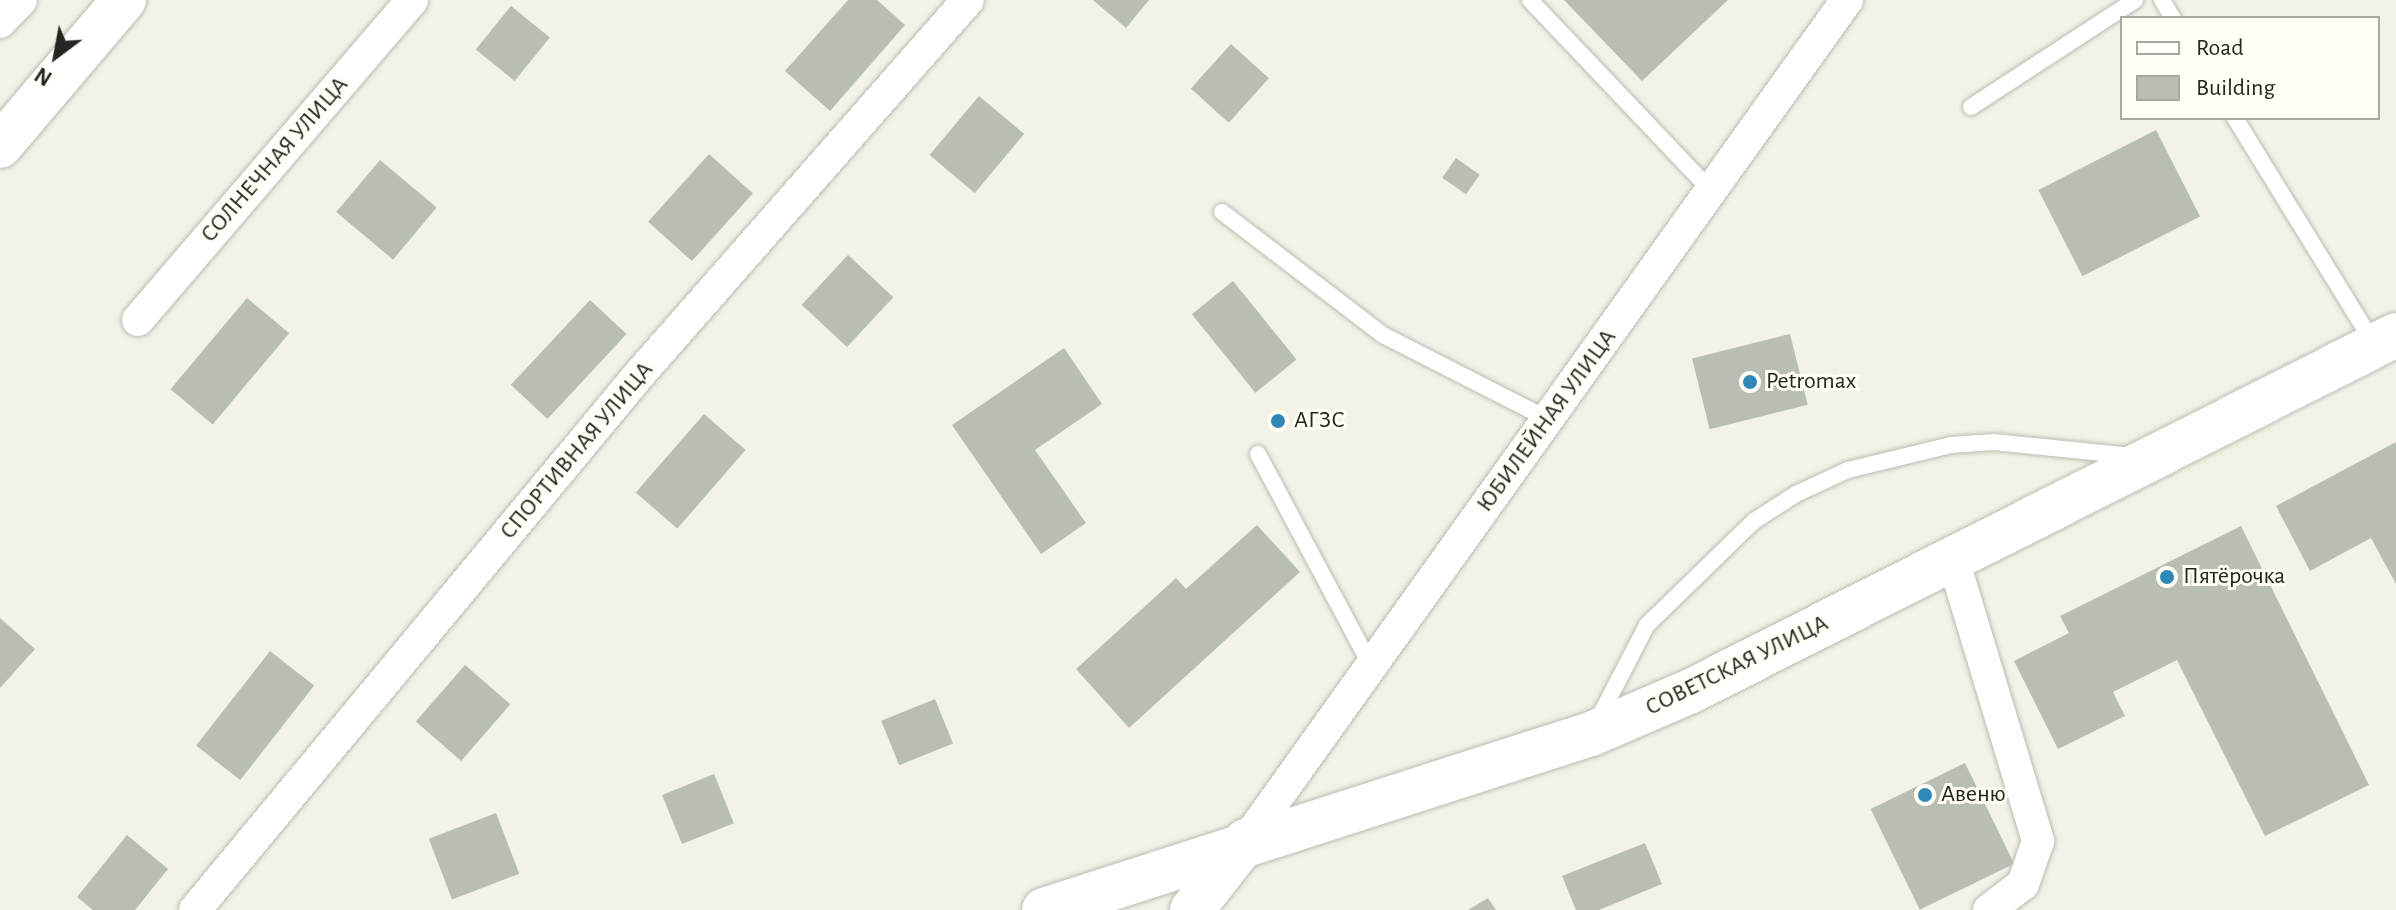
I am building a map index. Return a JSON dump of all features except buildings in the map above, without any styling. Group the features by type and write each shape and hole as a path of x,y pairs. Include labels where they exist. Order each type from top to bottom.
{"main road":[{"path":"0,146 119,2"},
{"name":"СОВЕТСКАЯ УЛИЦА","path":"1044,910 1246,841 1591,734 1691,691 2386,340"},
{"path":"1192,910 1246,841"}],"street":[{"path":"0,22 21,0"},
{"name":"СОЛНЕЧНАЯ УЛИЦА","path":"138,320 412,0"},
{"name":"ЮБИЛЕЙНАЯ УЛИЦА","path":"1246,841 1847,0"},
{"name":"СПОРТИВНАЯ УЛИЦА","path":"195,910 638,376 954,5"},
{"path":"1953,559 2038,841 2023,884 1989,910"}],"lane":[{"path":"1530,0 1711,191"},
{"path":"1971,107 2135,0"},
{"path":"2236,120 2386,340"},
{"path":"1222,212 1383,335 1548,419"},
{"path":"1591,734 1647,625 1754,521 1796,494 1848,470 1951,445 1994,442 2153,458"},
{"path":"1258,454 1371,666"}],"place":[{"name":"Petromax","path":"1750,382"},
{"name":"АГЗС","path":"1278,421"},
{"name":"Пятёрочка","path":"2167,577"},
{"name":"Авеню","path":"1925,795"}]}
